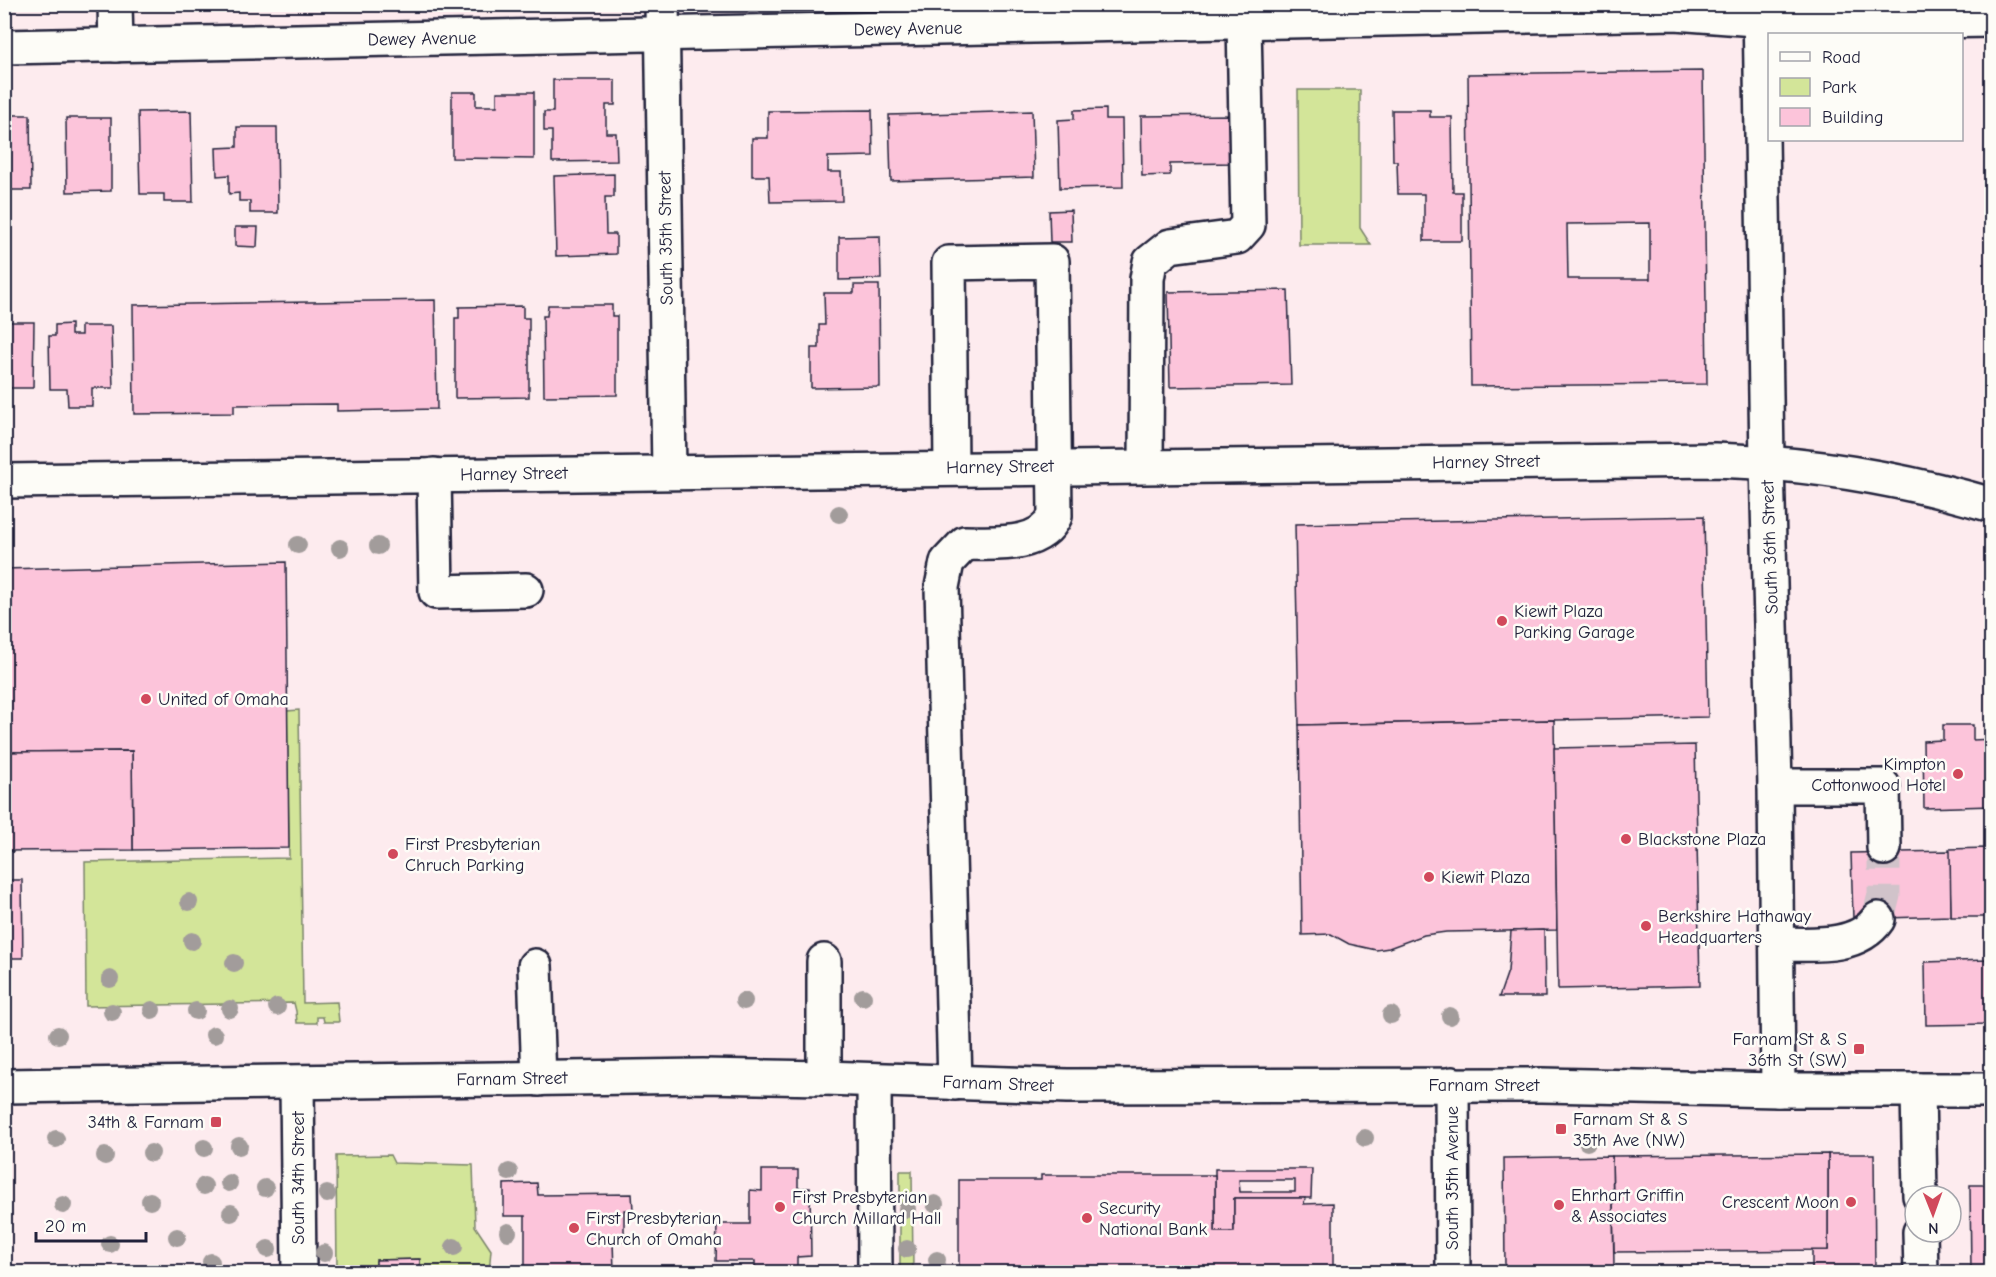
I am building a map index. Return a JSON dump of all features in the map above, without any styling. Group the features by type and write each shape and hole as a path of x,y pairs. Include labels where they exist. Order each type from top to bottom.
{"street":[{"path":"115,4 116,45"},
{"name":"Dewey Avenue","path":"4,47 116,45 662,19 1212,14 1244,22 1760,12 1826,23 1983,15"},
{"name":"South 36th Street","path":"1760,12 1775,786 1778,1090"},
{"name":"South 35th Street","path":"662,19 669,472"},
{"path":"1146,466 1147,279 1150,262 1170,246 1237,237 1248,225 1244,22"},
{"path":"951,468 949,263 1052,261 1055,516 1045,531 1034,537 1007,542 965,543 947,562 942,587 955,1083"},
{"name":"Harney Street","path":"4,481 1667,460 1767,462 1823,467 1878,476 1992,505"},
{"path":"434,475 436,592 526,590"},
{"path":"1775,786 1883,786 1884,848"},
{"path":"1777,944 1833,943 1865,932 1878,919"},
{"path":"824,961 824,1078"},
{"path":"536,966 539,1079"},
{"name":"Farnam Street","path":"4,1086 702,1076 1067,1086 1452,1084 1778,1090 1992,1090"},
{"path":"874,1080 875,1272"},
{"name":"South 34th Street","path":"297,1083 298,1272"},
{"name":"South 35th Avenue","path":"1452,1084 1453,1272"},
{"path":"1918,1090 1920,1184"},
{"path":"1920,1244 1921,1272"}],"green space":[{"path":"1298,90 1360,90 1360,228 1371,245 1299,245"},
{"path":"299,710 303,1003 337,1002 339,1022 324,1022 323,1017 317,1017 317,1023 297,1023 294,1003 86,1006 85,862 289,858 287,711"},
{"path":"390,1155 394,1163 473,1165 475,1226 491,1250 489,1272 420,1272 419,1259 376,1260 376,1272 337,1272 336,1156"},
{"path":"900,1171 912,1171 913,1272 900,1272"}],"building":[{"path":"1703,71 1707,384 1471,386 1468,74","holes":["1650,223 1650,279 1568,279 1567,224"]},
{"path":"553,80 615,80 615,105 606,105 606,133 616,133 617,161 552,162 552,131 544,131 544,112 553,112"},
{"path":"452,92 476,92 476,106 497,106 497,92 534,92 534,159 452,158"},
{"path":"1106,109 1106,119 1122,119 1123,187 1060,188 1058,120 1074,119 1074,110"},
{"path":"872,110 873,156 828,157 828,172 841,172 842,201 770,202 769,176 752,176 752,138 768,138 768,111"},
{"path":"1392,110 1430,110 1430,117 1452,117 1453,192 1462,192 1462,241 1424,241 1424,194 1398,194 1397,161 1393,161"},
{"path":"191,111 193,202 164,202 164,194 140,194 138,112"},
{"path":"1032,111 1034,177 891,181 889,115"},
{"path":"4,115 30,115 31,190 4,190"},
{"path":"1234,115 1235,163 1170,164 1170,175 1142,176 1141,116"},
{"path":"66,118 111,118 111,191 67,192"},
{"path":"237,127 277,127 278,213 250,213 250,201 239,201 239,193 229,194 229,175 217,176 216,148 237,147"},
{"path":"614,174 614,197 605,197 606,234 616,234 616,254 556,256 554,176"},
{"path":"1071,210 1072,242 1050,242 1049,211"},
{"path":"235,227 258,227 257,247 235,246"},
{"path":"880,236 881,279 839,280 839,237"},
{"path":"854,285 879,285 880,387 811,388 811,348 819,348 819,325 825,325 824,293 854,293"},
{"path":"1288,290 1291,385 1170,387 1168,292"},
{"path":"435,300 437,409 337,411 337,404 234,405 234,413 134,414 133,305"},
{"path":"548,305 612,305 612,316 617,316 617,395 544,396 543,316 547,316"},
{"path":"523,306 523,318 529,318 529,397 455,398 455,318 459,318 459,307"},
{"path":"4,322 34,322 33,388 6,388 6,404 4,404"},
{"path":"71,324 71,335 81,335 81,326 111,326 113,388 92,388 92,406 68,406 67,389 50,389 49,336 55,336 55,325"},
{"name":"Kiewit Plaza Parking Garage","path":"1704,516 1708,717 1299,725 1295,524"},
{"name":"United of Omaha","path":"286,562 289,848 133,850 132,751 4,752 4,569"},
{"name":"Kiewit Plaza","path":"1554,720 1557,930 1446,932 1424,935 1389,948 1376,950 1349,944 1331,934 1302,935 1299,725"},
{"name":"Kimpton Cottonwood Hotel","path":"1943,725 1973,725 1973,740 1992,739 1992,806 1924,808 1923,741 1943,740"},
{"name":"Blackstone Plaza","path":"1695,745 1700,986 1558,989 1554,748"},
{"path":"132,751 133,850 4,851 4,752"},
{"name":"Kimpton Cottonwood Hotel","path":"1987,848 1987,860 1992,860 1992,917 1951,917 1949,849"},
{"path":"1950,851 1951,916 1853,919 1851,853"},
{"path":"4,880 22,880 23,958 4,958"},
{"path":"1544,930 1545,997 1499,997 1508,971 1511,931"},
{"path":"1988,960 1988,969 1992,969 1992,1024 1926,1025 1925,962"},
{"name":"Crescent Moon","path":"1828,1154 1874,1154 1875,1272 1812,1272 1812,1250 1828,1250"},
{"path":"1828,1154 1828,1250 1614,1252 1612,1156"},
{"name":"Ehrhart Griffin & Associates","path":"1612,1156 1614,1267 1505,1269 1504,1158"},
{"path":"1215,1169 1312,1169 1311,1198 1234,1198 1234,1232 1215,1232","holes":["1239,1180 1295,1180 1295,1192 1240,1192"]},
{"name":"First Presbyterian Church Millard Hall","path":"762,1170 798,1170 798,1188 810,1188 811,1256 797,1257 797,1272 755,1272 755,1261 716,1261 717,1224 750,1224 750,1190 762,1191"},
{"name":"Security National Bank","path":"1041,1175 1215,1175 1215,1232 1234,1232 1234,1198 1305,1198 1304,1204 1333,1203 1333,1272 959,1272 959,1180 1041,1180"},
{"name":"First Presbyterian Church of Omaha","path":"537,1183 538,1195 632,1194 633,1210 624,1210 624,1241 613,1241 614,1272 525,1272 525,1216 504,1216 504,1184"},
{"path":"1970,1185 1992,1185 1992,1272 1971,1272"},
{"path":"420,1259 420,1272 376,1272 376,1260"},
{"path":"1614,1267 1614,1272 1514,1272 1514,1268"}],"tunnel":[{"path":"1878,919 1884,895 1884,848"}],"place":[{"name":"Kiewit Plaza Parking Garage","path":"1502,621"},
{"name":"United of Omaha","path":"146,699"},
{"name":"Kimpton Cottonwood Hotel","path":"1958,774"},
{"name":"Blackstone Plaza","path":"1626,839"},
{"name":"First Presbyterian Chruch Parking","path":"393,854"},
{"name":"Kiewit Plaza","path":"1429,877"},
{"name":"Berkshire Hathaway Headquarters","path":"1646,926"},
{"name":"Farnam St & S 36th St (SW)","path":"1859,1049"},
{"name":"34th & Farnam","path":"216,1122"},
{"name":"Farnam St & S 35th Ave (NW)","path":"1561,1129"},
{"name":"Crescent Moon","path":"1851,1202"},
{"name":"Ehrhart Griffin & Associates","path":"1559,1205"},
{"name":"First Presbyterian Church Millard Hall","path":"780,1207"},
{"name":"Security National Bank","path":"1087,1218"},
{"name":"First Presbyterian Church of Omaha","path":"574,1228"}]}
